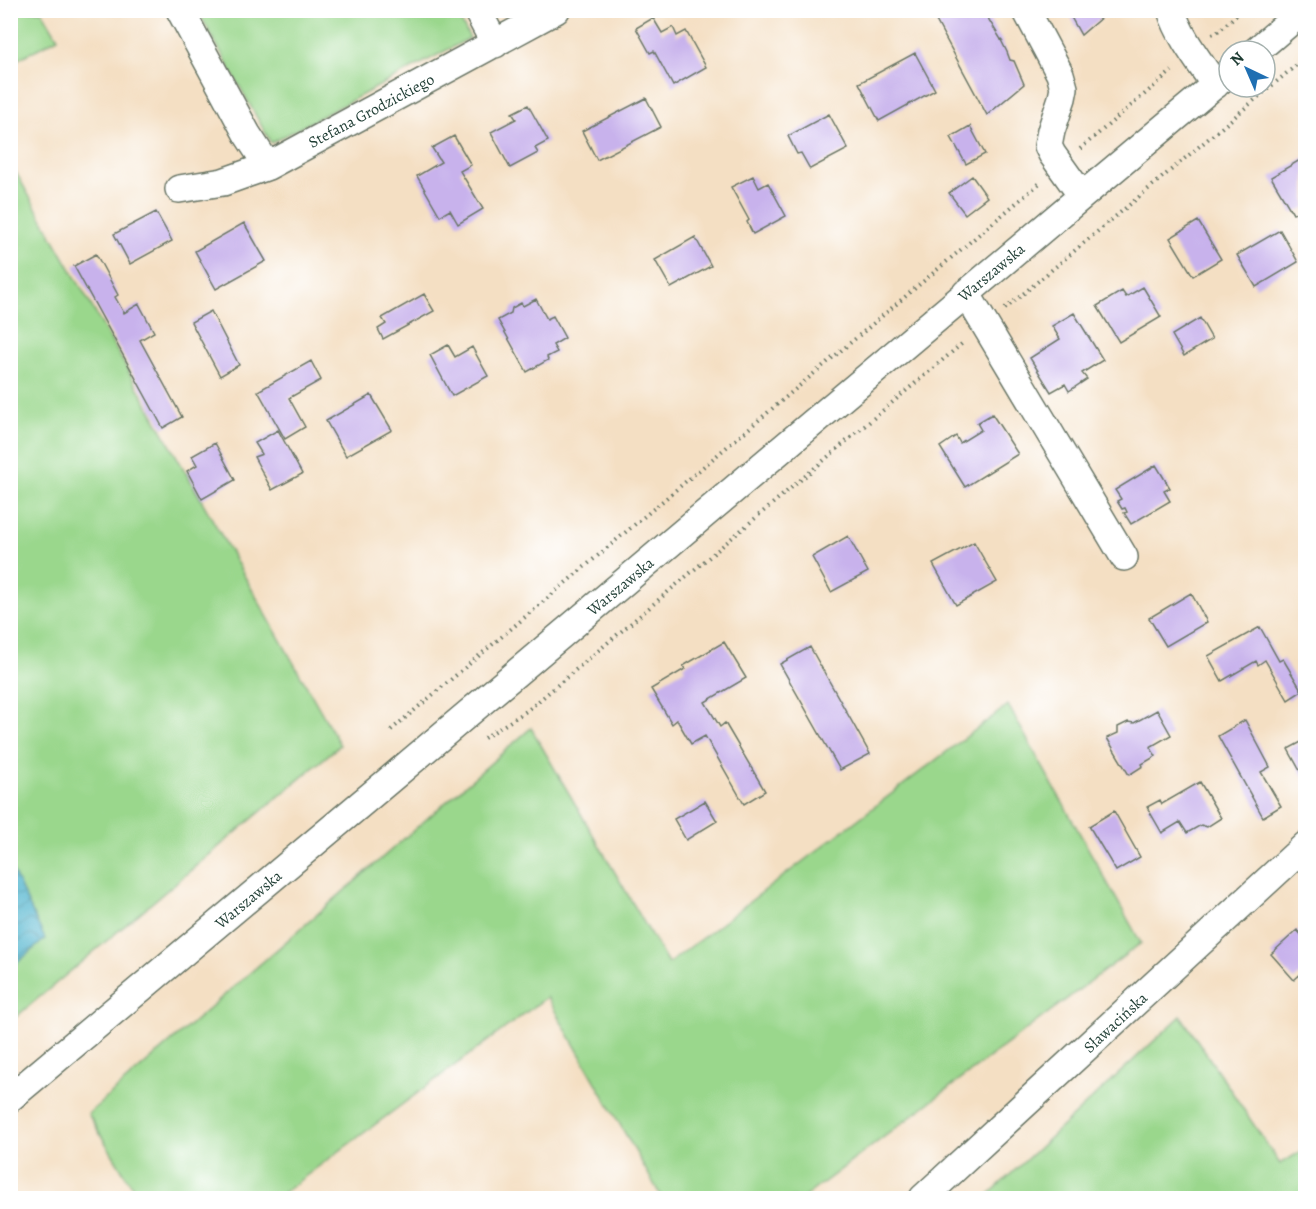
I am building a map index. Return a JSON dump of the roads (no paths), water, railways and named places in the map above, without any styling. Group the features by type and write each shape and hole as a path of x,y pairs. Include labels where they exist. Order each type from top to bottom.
{"street":[{"path":"180,10 247,134 268,165"},
{"path":"477,10 495,44"},
{"name":"Stefana Grodzickiego","path":"179,189 223,182 268,165 556,10"},
{"path":"1026,10 1065,88 1050,131 1048,146 1082,196"},
{"path":"1171,10 1176,26 1188,46 1217,74"},
{"path":"1270,39 1305,10"},
{"name":"Warszawska","path":"10,1098 1217,83"},
{"path":"966,293 1124,557"},
{"name":"Sławacińska","path":"923,1198 1305,845"}],"water":[{"path":"10,865 45,939 11,968 10,968"}]}
